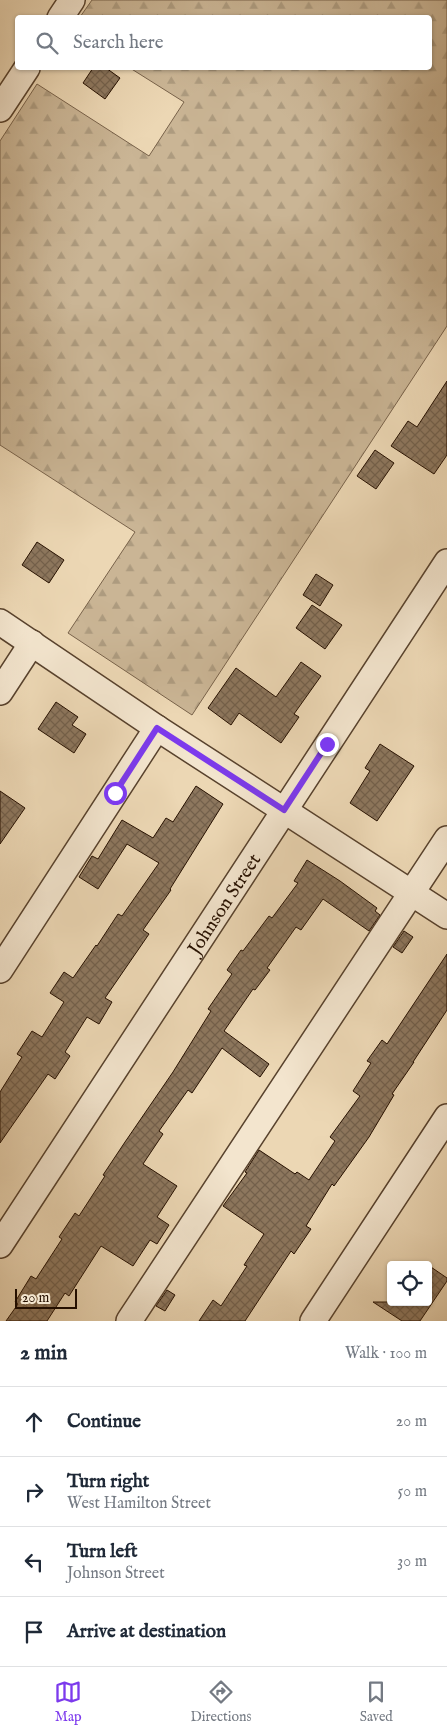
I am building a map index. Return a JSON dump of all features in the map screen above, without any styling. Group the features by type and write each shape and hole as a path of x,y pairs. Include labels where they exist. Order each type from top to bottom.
{"street":[{"path":"62,15 72,0"},
{"path":"0,109 26,70"},
{"name":"Johnson Street","path":"0,1245 447,562"},
{"path":"0,622 157,728 447,916"},
{"path":"0,692 32,643"},
{"path":"0,970 157,728"},
{"path":"129,1321 447,839"},
{"path":"314,1321 447,1117"}],"green space":[{"path":"92,0 447,0 447,326 192,715 68,633 135,532 0,445 0,141 37,84 149,156 184,102 133,70 432,70 432,15 81,15"}],"building":[{"path":"92,70 109,70 120,78 105,99 83,83"},
{"path":"447,381 447,455 434,474 391,446 408,421 417,427"},
{"path":"375,450 394,463 376,489 357,476"},
{"path":"37,542 64,560 49,583 22,565"},
{"path":"316,574 333,585 320,606 303,595"},
{"path":"312,605 342,625 325,649 296,628"},
{"path":"301,662 321,676 294,714 299,717 281,743 239,713 231,725 208,708 236,668 276,697"},
{"path":"56,702 78,717 72,725 86,734 74,753 38,729"},
{"path":"380,744 414,766 377,821 350,803 370,771 365,768"},
{"path":"196,786 223,804 171,890 143,930 149,934 105,998 112,1002 99,1024 87,1017 65,1052 70,1056 55,1079 48,1074 0,1143 0,1092 22,1057 17,1054 32,1031 42,1037 64,1002 50,993 64,972 73,978 118,914 122,916 159,863 127,844 98,889 79,877 92,856 98,859 122,820 153,838 166,818 173,822"},
{"path":"0,791 25,808 0,844"},
{"path":"307,860 377,908 375,911 380,915 369,931 323,899 301,930 296,927 267,968 270,970 255,990 253,989 224,1031 269,1064 260,1077 222,1048 192,1093 188,1090 159,1131 163,1134 143,1164 177,1186 157,1217 169,1225 157,1244 150,1240 133,1266 101,1246 69,1296 65,1293 47,1321 6,1321 18,1304 15,1302 31,1276 36,1279 62,1239 59,1237 75,1213 79,1216 105,1176 103,1175 173,1072 211,1011 208,1009 232,974 227,970 269,916 272,918 298,883 294,881"},
{"path":"404,931 413,937 402,953 393,947"},
{"path":"447,954 447,1010 392,1094 394,1095 369,1137 334,1186 332,1184 306,1226 311,1229 294,1254 291,1251 245,1321 199,1321 213,1300 221,1306 247,1266 244,1265 264,1234 223,1206 247,1173 245,1172 259,1150 295,1174 297,1172 309,1180 335,1141 330,1137 360,1096 353,1091 371,1063 367,1061 382,1040 387,1044"},
{"path":"432,1268 447,1278 447,1281 432,1303"},
{"path":"167,1290 175,1295 165,1311 156,1306"},
{"path":"373,1302 387,1302 387,1306 430,1306 420,1321 402,1321"}],"route":[{"path":"115,793 157,728 284,810 327,744"}]}
